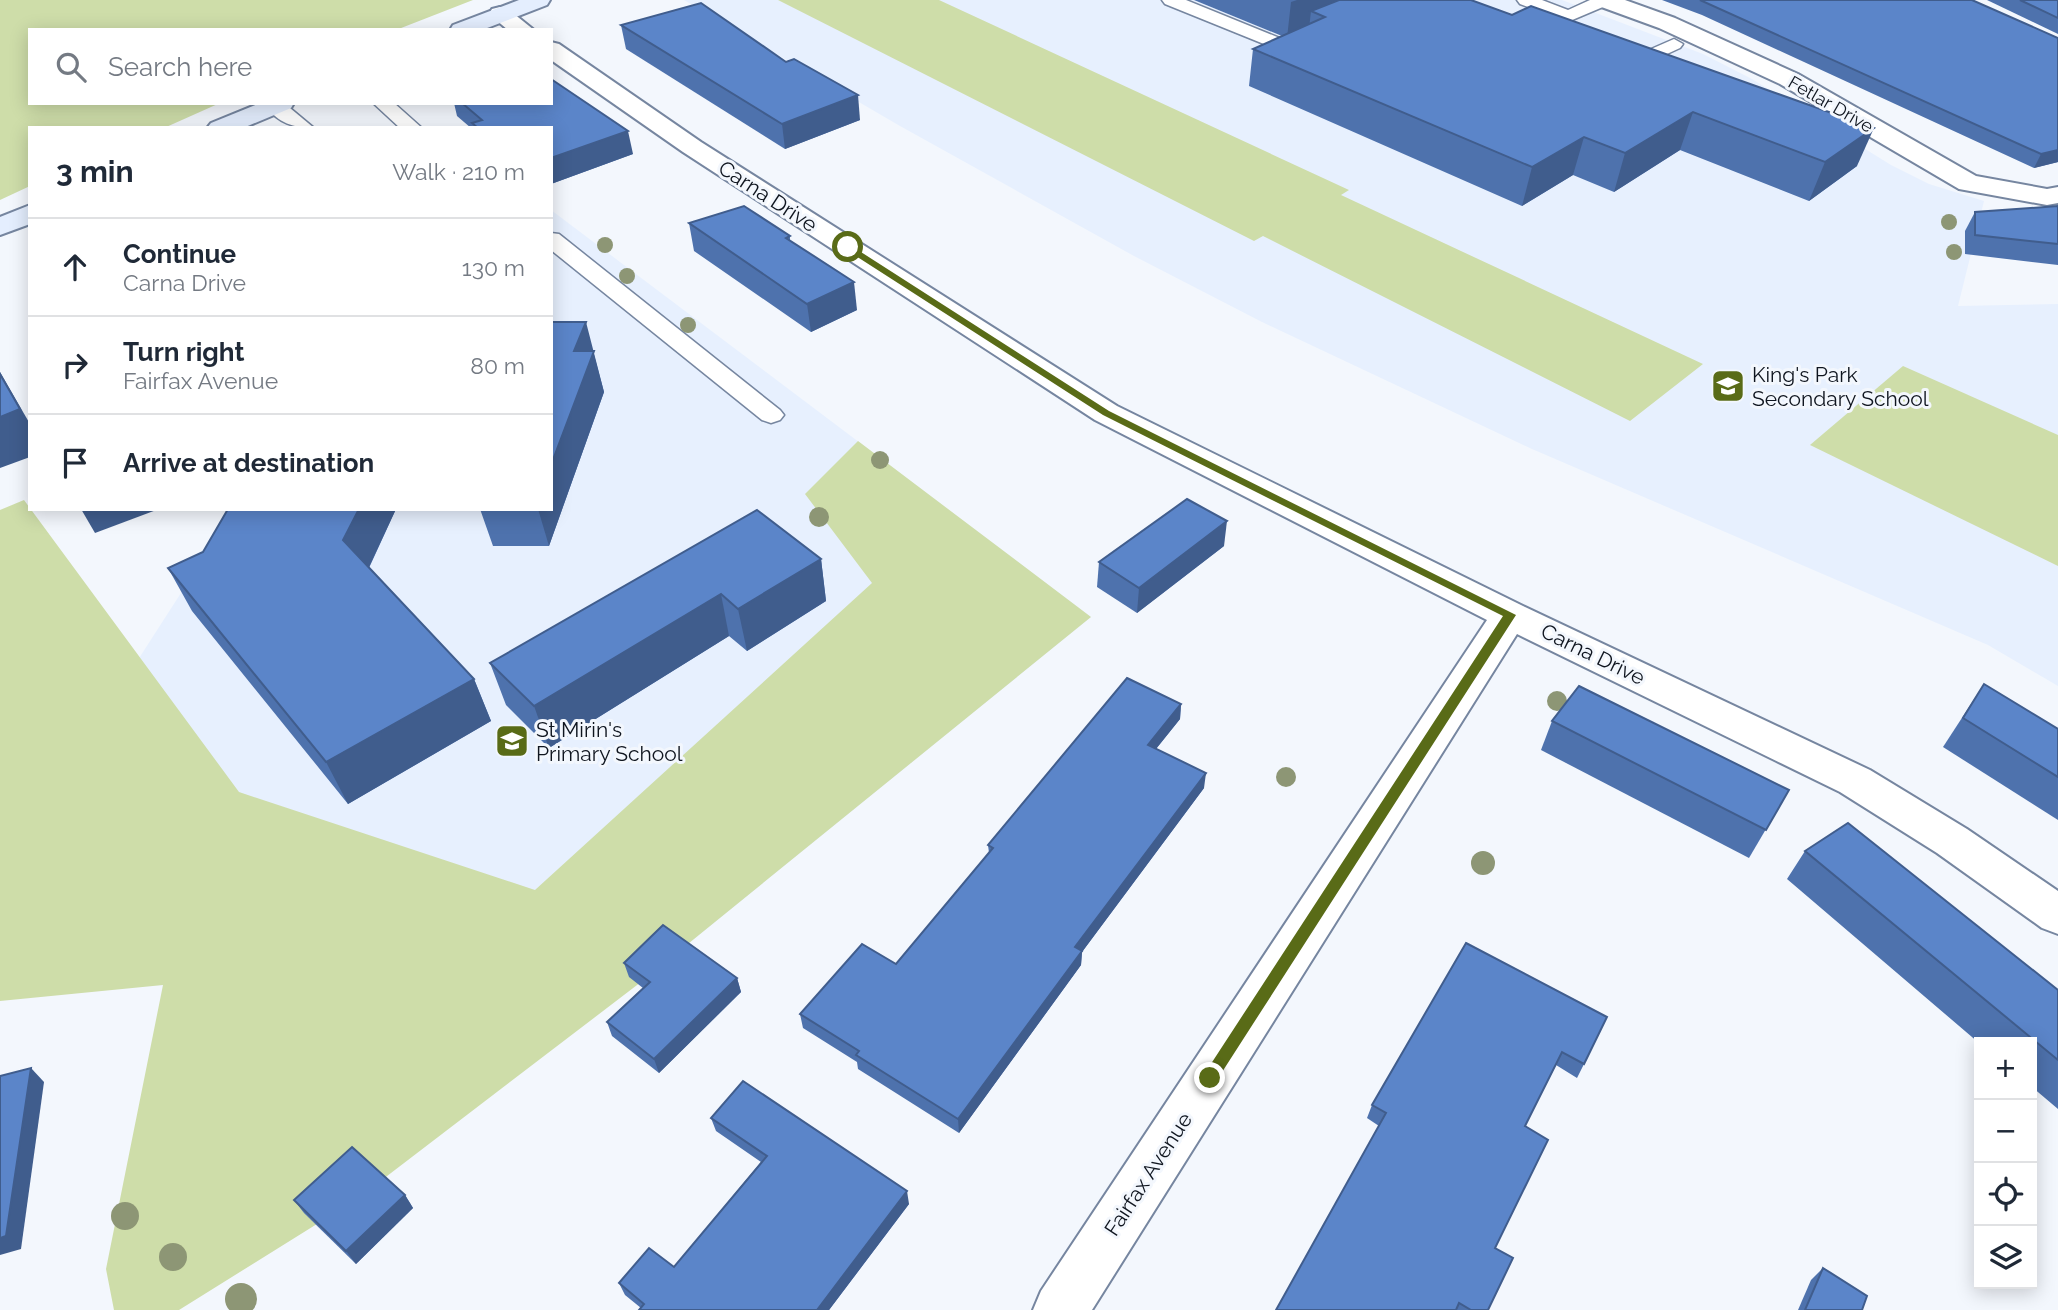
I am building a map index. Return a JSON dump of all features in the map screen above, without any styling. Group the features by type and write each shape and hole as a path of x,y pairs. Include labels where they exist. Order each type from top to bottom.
{"main road":[{"path":"466,28 540,0"},
{"path":"225,126 277,105"},
{"path":"0,226 28,214"}],"street":[{"name":"Fetlar Drive","path":"1604,0 1667,23 1789,79 1968,183 2047,197 2058,195"},
{"path":"500,13 520,28"},
{"name":"Carna Drive","path":"553,50 692,147 1106,413 1510,615 1855,781 1952,841 2058,915"},
{"name":"Fairfax Avenue","path":"1060,1310 1510,615"}],"lane":[{"path":"1171,0 1287,47 1325,32"},
{"path":"1526,0 1570,25"},
{"path":"1508,28 1532,32 1548,26 1570,25 1604,0"},
{"path":"1607,47 1643,60 1674,44"},
{"path":"280,105 302,126"},
{"path":"384,105 410,126"},
{"path":"553,241 771,415"}],"shaded area":[{"name":"King's Park Secondary School","path":"684,0 1562,0 1703,54 1752,79 1891,165 1929,184 1984,201 1958,306 2058,304 2058,686 1988,645 1532,449 1262,322 1134,256 900,126"},
{"name":"St Mirin's Primary School","path":"553,212 1091,617 641,982 33,823 234,511 553,511"}],"green space":[{"path":"0,0 473,0 401,28 28,28 28,105 216,105 168,126 28,126 28,187 0,200"},
{"path":"778,0 939,0 1349,190 1341,195 1703,364 1630,421 1263,236 1254,241"},
{"path":"1903,366 2058,435 2058,566 1810,445"},
{"path":"858,441 1091,617 641,982 357,1199 179,1310 114,1310 106,1269 163,985 0,1001 0,510 24,500 28,511 32,511 239,792 535,890 872,583 805,494"}],"building":[{"path":"1339,0 1471,0 1512,15 1531,6 1874,128 1825,162 1693,112 1625,153 1584,137 1532,167 1253,49 1325,17 1311,11"},
{"path":"1700,0 1972,0 2058,38 2058,150 2041,154"},
{"path":"2020,0 2058,0 2058,18"},
{"path":"701,3 786,62 794,59 858,95 782,124 621,25"},
{"path":"553,80 628,131 553,157 553,126 476,126 472,123 482,120 464,105 553,105"},
{"path":"744,206 790,236 786,238 854,282 807,304 689,223"},
{"path":"2058,206 2058,244 1975,235 1975,212"},
{"path":"553,322 586,322 574,351 594,351 553,460"},
{"path":"0,374 20,409 0,417"},
{"path":"1187,499 1227,521 1139,588 1099,562"},
{"path":"757,510 821,559 738,609 721,594 534,706 490,663"},
{"path":"227,511 358,511 343,540 474,679 326,762 168,568 203,552"},
{"path":"1127,678 1181,704 1148,745 1206,773 1075,947 1082,951 958,1119 856,1055 859,1051 800,1014 862,944 896,964 993,848 988,845"},
{"path":"1984,684 2058,729 2058,777 1963,718"},
{"path":"1579,686 1789,790 1766,830 1552,721"},
{"path":"1848,823 2058,990 2058,1060 2037,1043 2037,1037 2030,1037 1805,851"},
{"path":"663,925 737,978 654,1059 607,1022 650,982 624,963"},
{"path":"1466,943 1607,1017 1584,1064 1562,1052 1525,1126 1548,1140 1495,1248 1513,1258 1488,1310 1471,1310 1459,1303 1456,1310 1276,1310 1386,1113 1372,1105"},
{"path":"31,1068 6,1236 0,1238 0,1076"},
{"path":"743,1081 907,1191 817,1310 639,1310 644,1304 619,1283 649,1248 674,1267 767,1156 711,1118"},
{"path":"352,1147 405,1195 346,1251 294,1200"},
{"path":"1823,1268 1867,1296 1862,1310 1805,1310"}],"place":[{"name":"King's Park Secondary School","path":"1728,386"},
{"name":"St Mirin's Primary School","path":"512,741"}],"route":[{"path":"848,247 1106,413 1510,615 1210,1078"}]}
